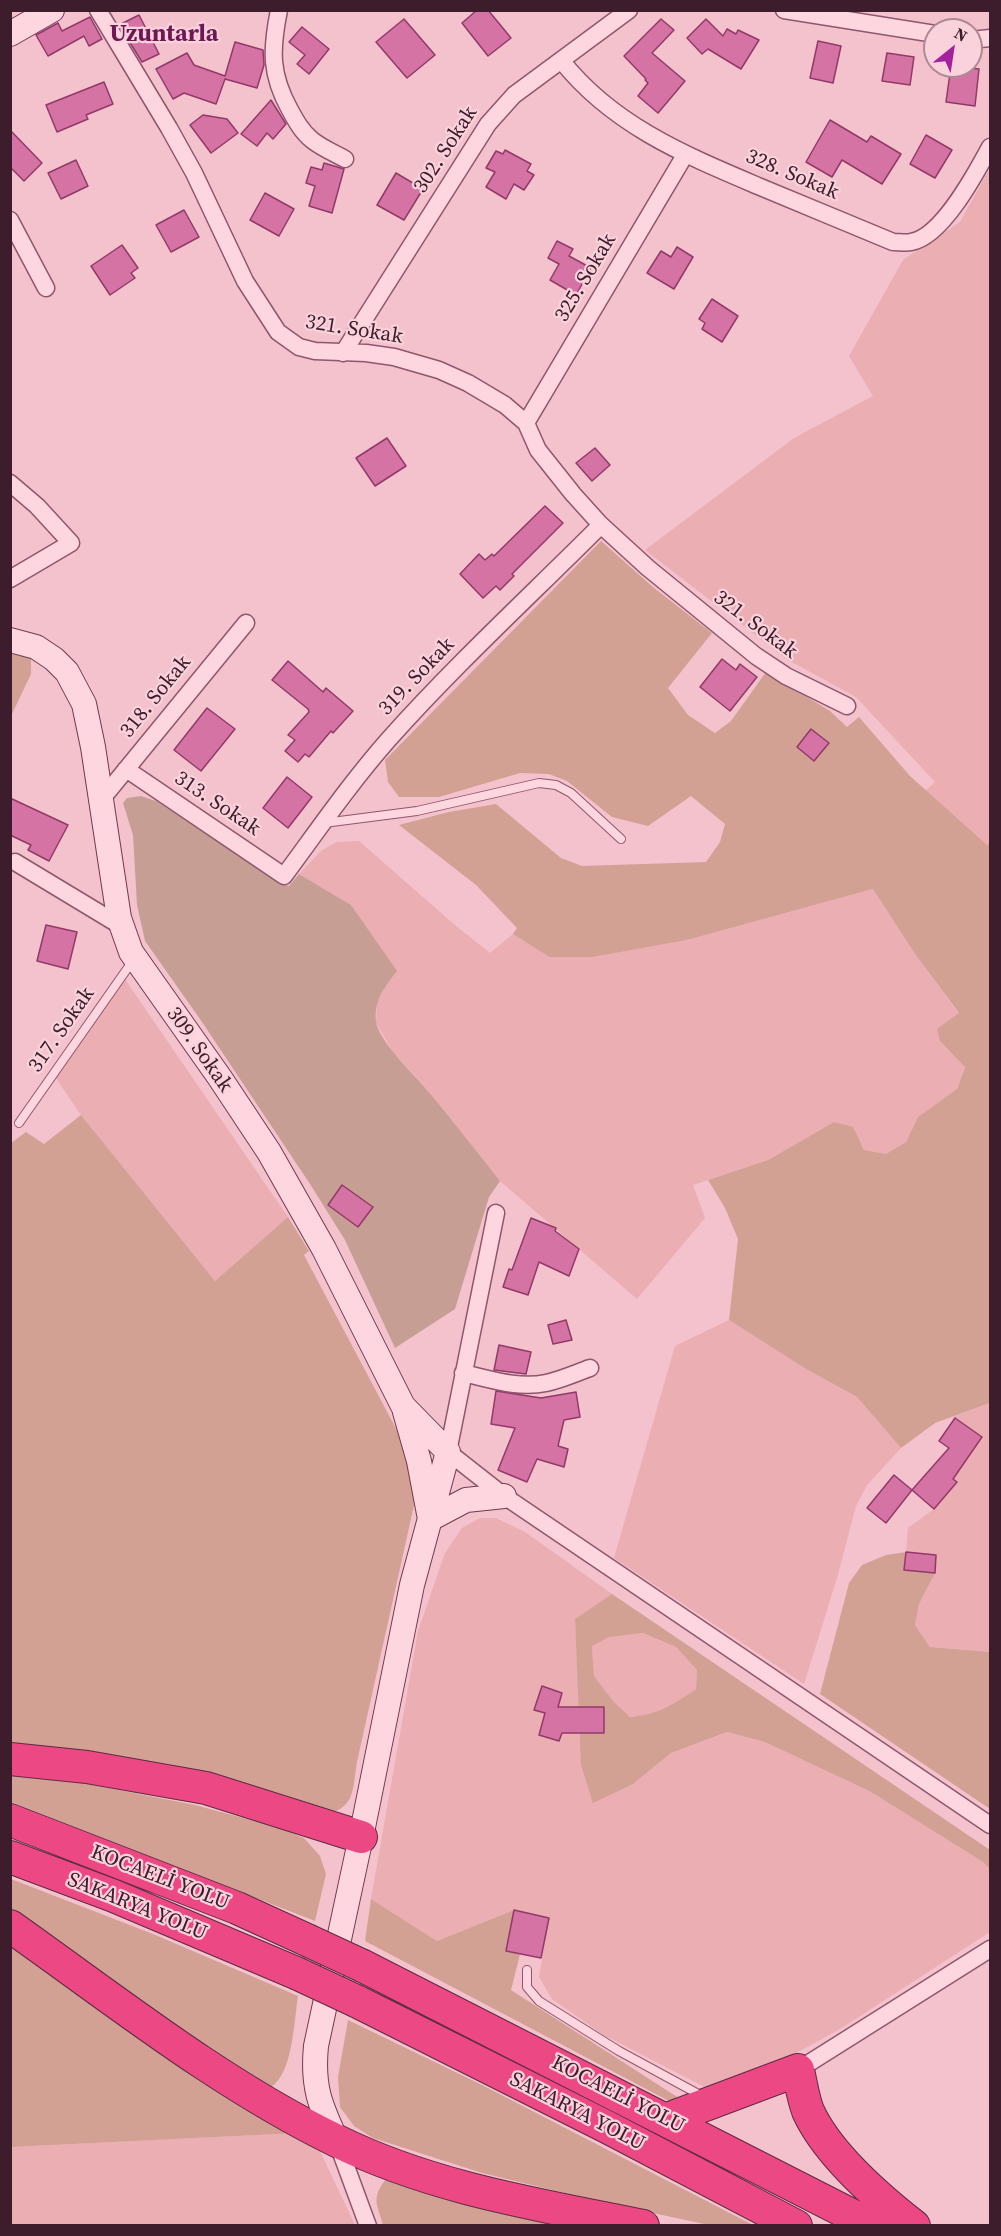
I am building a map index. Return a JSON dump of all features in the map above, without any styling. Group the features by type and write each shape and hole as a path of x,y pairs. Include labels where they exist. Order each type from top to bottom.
{"highway":[{"path":"10,1759 87,1767 206,1788 361,1837"},
{"name":"KOCAELİ YOLU","path":"10,1820 226,1904 363,1966 873,2226"},
{"name":"SAKARYA YOLU","path":"10,1857 114,1896 296,1973 356,2001 796,2226"},
{"path":"10,1926 204,2064 261,2100 337,2142 427,2176 536,2204 643,2226"},
{"path":"665,2120 798,2070 808,2110 830,2145 857,2176 914,2226"}],"street":[{"name":"321. Sokak","path":"98,10 194,173 245,281 264,314 278,332 299,347 315,351 366,352 394,357 439,370 468,383 505,405 526,423 538,450 551,468 601,525 648,568 756,656 786,676 847,706"},
{"path":"279,10 274,35 273,67 284,101 303,131 313,141 345,159"},
{"name":"302. Sokak","path":"343,353 488,124 514,95 629,10"},
{"path":"784,10 923,32"},
{"path":"10,34 49,11"},
{"name":"328. Sokak","path":"561,60 576,80 642,132 685,155 893,242 913,242 926,236 942,222 958,201 990,147"},
{"name":"325. Sokak","path":"526,423 685,155"},
{"path":"10,220 46,288"},
{"path":"10,483 37,506 71,543 10,579"},
{"name":"319. Sokak","path":"284,876 388,740 601,525"},
{"name":"318. Sokak","path":"101,800 246,623"},
{"name":"309. Sokak","path":"10,640 36,647 54,659 67,672 84,704 93,747 121,926 135,957 269,1152 324,1250 403,1406 448,1452"},
{"name":"313. Sokak","path":"126,770 284,876"},
{"path":"15,862 121,926"},
{"path":"368,2226 316,2092 313,2071 316,2046 412,1585 448,1452 496,1213"},
{"path":"464,1372 503,1383 526,1385 546,1383 590,1368"},
{"path":"403,1406 419,1461 430,1519"},
{"path":"448,1452 504,1496 990,1825"},
{"path":"430,1519 466,1500 504,1496"},
{"path":"798,2070 990,1949"}],"lane":[{"path":"323,823 417,810 539,783 556,786 571,793 621,839"},
{"name":"317. Sokak","path":"19,1123 135,957"},
{"path":"528,1970 527,1987 540,2001 619,2051 712,2102"}],"shaded area":[{"path":"990,168 990,843 987,845 925,791 935,782 856,697 788,660 645,550 794,438 873,396 849,356 903,260 960,222"},
{"path":"601,541 654,588 712,633 668,688 688,715 715,733 731,721 766,672 830,711 847,727 859,717 910,776 987,845 990,843 990,1403 935,1423 901,1448 857,1397 806,1369 729,1320 738,1239 725,1208 708,1180 768,1160 834,1122 853,1127 864,1150 886,1154 906,1142 918,1117 957,1089 965,1067 940,1041 937,1029 959,1013 915,954 873,889 687,940 593,957 549,957 513,934 517,928 476,885 399,825 449,812 496,804 561,858 582,866 706,862 720,842 725,824 691,796 648,826 612,817 567,781 549,774 520,773 439,797 399,797 388,782 385,760"},
{"path":"11,654 31,658 31,674 11,716"},
{"path":"141,796 156,801 279,882 289,886 299,874 351,905 397,971 385,988 377,1006 378,1030 500,1181 489,1197 455,1309 395,1348 345,1240 200,1019 145,941 137,905 133,835 123,803 127,798"},
{"path":"359,841 490,953 513,934 549,957 593,957 687,940 873,889 915,954 959,1014 940,1041 965,1066 957,1089 918,1117 906,1142 886,1154 864,1150 853,1128 834,1122 768,1160 693,1185 705,1218 637,1299 500,1181 432,1095 393,1052 376,1023 377,1004 384,987 351,905 299,874 322,850 337,842"},
{"path":"122,975 288,1217 215,1281 81,1115 53,1074"},
{"path":"81,1115 215,1281 288,1217 309,1251 304,1255 401,1438 412,1476 414,1505 352,1792 346,1804 333,1812 217,1774 155,1762 11,1747 11,1143 26,1132 44,1144"},
{"path":"729,1320 806,1369 857,1397 901,1448 867,1485 856,1506 837,1578 804,1684 614,1558 675,1346"},
{"path":"990,1403 990,1652 930,1647 915,1625 919,1604 935,1573 936,1555 906,1552 908,1528 934,1509 956,1482 951,1477 967,1460 982,1437 953,1417"},
{"path":"480,1518 496,1518 525,1532 612,1594 575,1619 578,1681 633,1784 671,1753 727,1732 765,1742 871,1792 983,1862 990,1869 990,1932 840,2029 753,2077 714,2092 602,2034 552,1999 539,1977 549,1918 514,1910 437,1941 371,1899 418,1631 445,1553 462,1528"},
{"path":"906,1552 905,1570 935,1573 919,1604 915,1625 930,1647 990,1652 990,1809 820,1694 849,1583 862,1565 886,1555"},
{"path":"612,1594 990,1850 990,1869 983,1862 871,1792 765,1742 727,1732 671,1753 633,1784 593,1803 581,1765 575,1619","holes":["643,1633 676,1647 697,1670 696,1689 657,1711 630,1717 614,1702 594,1676 592,1646 609,1637"]},
{"path":"643,1633 676,1647 697,1670 696,1689 676,1703 649,1715 630,1717 614,1702 594,1676 592,1645 608,1637"},
{"path":"11,1774 83,1783 195,1805 277,1827 304,1838 320,1856 326,1874 315,1921 11,1802"},
{"path":"11,1879 153,1934 298,1996 288,2059 278,2080 271,2087 256,2079 158,2014 11,1908"},
{"path":"371,1899 437,1941 514,1910 506,1951 520,1954 511,1990 685,2102 669,2101 365,1941"},
{"path":"10,1946 221,2091 297,2133 11,2147"},
{"path":"348,2020 480,2084 753,2225 709,2225 606,2203 482,2173 373,2138 354,2126 340,2107 338,2077"},
{"path":"297,2133 320,2151 355,2225 11,2225 10,2147"},
{"path":"386,2179 579,2225 383,2225 377,2206 377,2196"}],"building":[{"path":"477,10 488,10 511,38 488,56 462,23"},
{"path":"139,15 159,54 142,62 119,25"},
{"path":"90,17 102,39 89,46 84,36 48,56 36,35 58,23 62,31"},
{"path":"404,19 435,55 407,78 376,42"},
{"path":"661,19 674,30 652,53 685,81 658,113 638,96 648,83 624,56"},
{"path":"706,19 723,36 727,29 736,34 738,30 759,40 741,69 708,49 702,54 687,38"},
{"path":"302,27 329,49 309,74 297,64 305,55 289,42"},
{"path":"818,41 841,46 833,83 810,78"},
{"path":"235,42 263,50 264,65 257,88 225,79 216,104 184,93 173,99 156,69 187,53 194,65 225,76"},
{"path":"887,53 914,57 910,85 882,81"},
{"path":"949,78 978,78 975,106 946,102"},
{"path":"104,82 113,104 86,115 88,119 57,132 46,105"},
{"path":"271,100 286,124 273,139 267,133 257,146 241,134"},
{"path":"203,115 227,119 238,133 211,153 190,125"},
{"path":"830,120 867,142 871,136 901,154 882,184 842,160 832,177 806,162"},
{"path":"10,130 42,163 24,181 10,167"},
{"path":"926,135 952,150 935,178 910,164"},
{"path":"505,150 531,164 527,171 534,175 524,190 514,184 506,199 486,187 495,172 486,168 496,151 503,154"},
{"path":"76,160 88,186 61,199 48,173"},
{"path":"324,163 344,169 332,213 309,206 315,186 306,183 311,167 322,170"},
{"path":"396,173 423,189 404,220 377,205"},
{"path":"265,193 294,209 279,236 250,220"},
{"path":"184,210 199,237 171,252 156,225"},
{"path":"557,241 573,249 569,256 591,268 576,295 550,280 559,264 548,258"},
{"path":"122,245 138,268 131,273 135,278 110,295 91,266"},
{"path":"677,247 693,257 674,289 647,273 661,251 671,257"},
{"path":"712,299 738,316 722,342 702,329 705,323 699,319"},
{"path":"387,438 406,466 375,486 356,458"},
{"path":"595,448 610,465 592,481 576,463"},
{"path":"545,506 563,523 512,574 514,576 500,590 496,586 483,598 460,574 479,554 485,560 492,554 494,556"},
{"path":"722,659 736,670 740,664 757,677 730,711 700,687"},
{"path":"288,661 323,692 326,688 353,711 333,733 331,731 309,757 305,754 298,762 285,751 295,740 288,735 309,712 272,680"},
{"path":"207,708 235,729 201,771 174,750"},
{"path":"811,729 829,743 814,761 797,747"},
{"path":"287,777 312,797 288,828 263,808"},
{"path":"10,798 68,825 49,861 28,850 31,845 10,835"},
{"path":"46,925 77,932 68,969 37,961"},
{"path":"342,1185 373,1207 358,1227 328,1205"},
{"path":"531,1218 556,1228 555,1231 579,1249 569,1276 539,1262 528,1295 503,1287 509,1269 512,1270"},
{"path":"566,1320 572,1340 553,1344 548,1325"},
{"path":"499,1345 531,1352 526,1374 494,1370"},
{"path":"496,1391 541,1398 576,1392 580,1417 564,1420 558,1446 568,1449 564,1467 537,1459 527,1482 498,1470 515,1428 491,1424"},
{"path":"955,1418 982,1437 953,1479 957,1482 934,1509 912,1490 949,1448 939,1441"},
{"path":"894,1475 912,1490 886,1523 867,1508"},
{"path":"906,1552 936,1555 935,1573 904,1570"},
{"path":"542,1686 562,1693 558,1707 604,1707 604,1733 562,1733 559,1741 539,1735 545,1713 534,1710"},
{"path":"514,1910 549,1918 541,1958 506,1951"}],"district":[{"name":"Uzuntarla","path":"164,35"}]}
